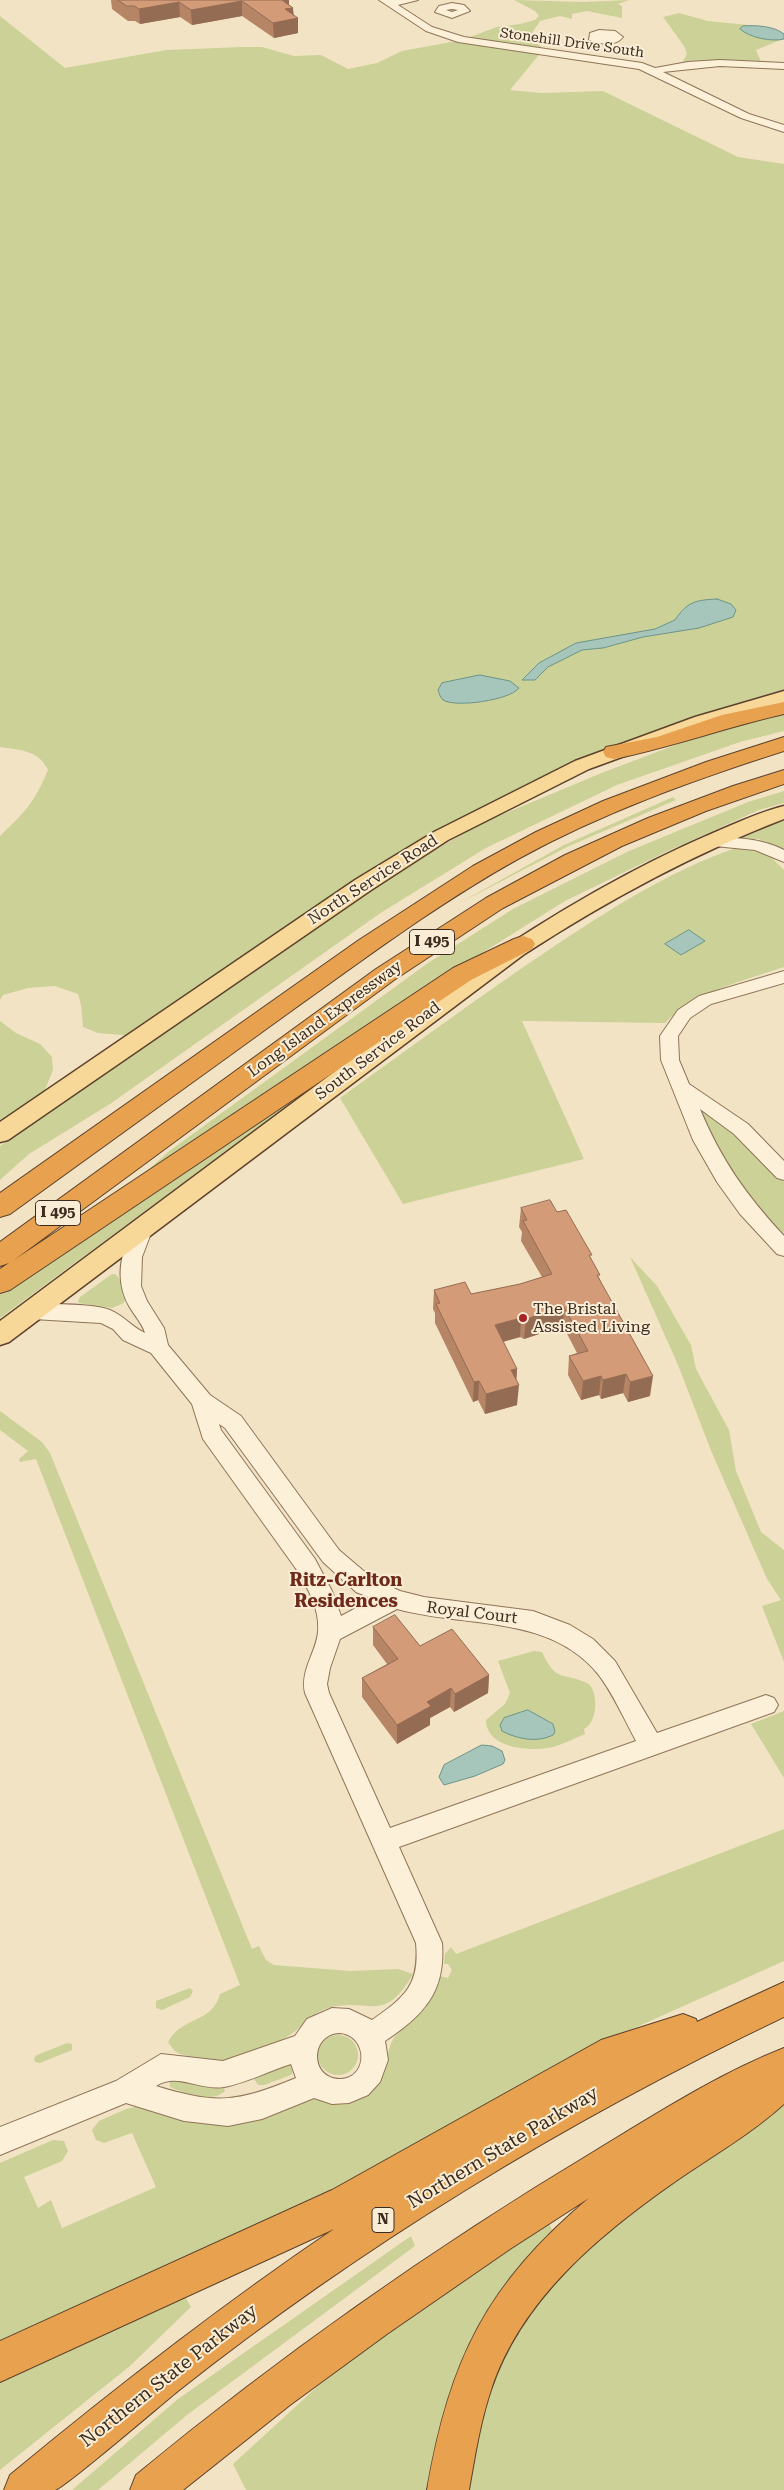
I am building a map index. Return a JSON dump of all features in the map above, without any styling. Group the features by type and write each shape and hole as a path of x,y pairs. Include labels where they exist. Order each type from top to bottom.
{"highway":[{"path":"614,752 662,742 730,720 784,708"},
{"name":"I 495","path":"0,1207 382,935 475,874 550,834 627,799 705,770 784,744"},
{"name":"Long Island Expressway","path":"0,1256 419,951 493,904 568,863 647,827 687,810 784,777"},
{"path":"0,1283 462,974 523,944"},
{"path":"0,2362 346,2204 614,2053 780,2001"},
{"name":"Northern State Parkway","path":"25,2490 116,2415 256,2307 419,2196 491,2151 626,2075 780,2001"},
{"path":"151,2490 316,2360 477,2246 618,2158 784,2066"},
{"path":"448,2490 458,2431 478,2366 496,2329 531,2280 558,2250 620,2198 738,2118 784,2080"}],"main road":[{"name":"North Service Road","path":"0,1134 389,868 441,836 558,775 614,752 702,720 784,697"},
{"name":"South Service Road","path":"0,1335 523,944 614,888 710,841 784,812"}],"street":[{"path":"386,2 413,0"},
{"path":"432,0 452,6"},
{"name":"Stonehill Drive South","path":"386,2 429,29 462,40 634,64 656,71 745,116 784,129"},
{"path":"590,57 602,41"},
{"path":"656,71 681,65 707,62 784,66"},
{"path":"710,841 752,844 774,850 784,856"},
{"path":"784,976 705,1000 684,1014 669,1036 670,1060 703,1140 724,1177 747,1209 784,1249"},
{"path":"681,1088 742,1129 784,1173"},
{"path":"142,1228 130,1259 129,1276 136,1301 153,1322 158,1347"},
{"path":"32,1311 104,1316 120,1324 130,1335 158,1347"},
{"name":"Royal Court","path":"158,1347 202,1401 234,1422 298,1514 335,1560 364,1585 395,1599 440,1610 533,1621 550,1626 574,1638 594,1652 607,1668 652,1746"},
{"name":"Royal Court","path":"202,1401 211,1433 312,1575 326,1604 330,1633 318,1668 317,1693 426,1935 430,1961 425,1984 415,2001 399,2017 370,2036"},
{"path":"330,1633 395,1599"},
{"path":"384,1841 766,1706"},
{"path":"334,2021 352,2023 370,2036 375,2048 375,2064 372,2073 360,2086 337,2091 316,2084 310,2078 304,2067 304,2046 318,2026 334,2021"},
{"path":"0,2140 126,2090 160,2067 169,2066 200,2073 223,2074 304,2046"},
{"path":"126,2090 186,2107 231,2112 253,2108 316,2084"}],"green space":[{"path":"514,0 583,2 629,0 618,4 622,6 622,18 587,11 572,14 572,19 560,16 540,21 532,33 534,41 540,45 542,51 510,90 541,93 603,91 738,157 784,164 784,697 661,734 464,824 133,1036 98,1033 83,1027 78,994 55,986 28,988 3,995 0,1000 0,836 28,806 48,770 40,758 28,752 0,747 0,16 65,68 166,50 262,47 294,56 321,55 348,69 377,63 402,51 462,40 497,27 535,20 539,16 535,11"},
{"path":"679,13 708,21 758,26 749,26 780,40 783,39 756,50 762,64 681,65 687,54 684,46 663,17"},
{"path":"784,713 784,731 740,742 617,785 486,848 382,912 110,1104 29,1154 0,1180 0,1146 377,883 482,823 599,774 728,725"},
{"path":"784,791 784,803 759,810 668,851 565,901 474,958 135,1182 168,1152 428,963 513,909 629,851 748,802"},
{"path":"673,797 676,800 567,847 454,906 564,845"},
{"path":"784,816 784,850 759,839 725,838"},
{"path":"736,848 768,854 784,870 784,967 737,982 705,995 677,1012 665,1023 522,1021 584,1159 403,1204 340,1098 446,1021 596,919 688,867"},
{"path":"0,1021 16,1033 40,1044 52,1057 53,1070 44,1092 0,1120"},
{"path":"681,1087 784,1173 784,1249 747,1209"},
{"path":"308,1091 0,1318 0,1294 297,1094"},
{"path":"630,1257 657,1286 691,1345 696,1369 729,1430 736,1471 761,1532 784,1550 784,1662 762,1606 781,1600 767,1579 712,1453 678,1365"},
{"path":"112,1274 118,1276 122,1283 125,1296 124,1303 112,1308 79,1303 80,1297"},
{"path":"0,1411 42,1442 50,1453 252,1949 259,1946 266,1960 274,1965 350,1971 398,1969 413,1974 393,2000 383,2005 353,2005 325,2009 314,2015 285,2038 240,2057 228,2060 209,2060 186,2056 175,2051 168,2042 181,2028 204,2016 216,2004 220,1994 240,1985 36,1459 20,1462 19,1459 28,1451 0,1430"},
{"path":"534,1651 542,1652 552,1669 562,1676 589,1684 594,1695 595,1708 592,1721 584,1729 585,1734 553,1747 533,1749 501,1743 488,1730 486,1720 505,1704 510,1693 498,1661"},
{"path":"784,1711 784,1778 751,1724"},
{"path":"784,1829 784,1961 592,2047 420,2149 0,2347 0,2163 53,2140 64,2141 68,2151 62,2161 24,2177 38,2208 51,2200 62,2228 156,2187 132,2133 104,2143 96,2140 92,2130 99,2121 126,2109 148,2104 231,2123 267,2118 307,2099 340,2101 381,2078 391,2043 396,2035 426,2008 440,1976 448,1978 452,1970 448,1964 444,1964 445,1954 451,1947 456,1954"},
{"path":"190,1988 193,1991 190,1997 162,2010 156,2008 156,2001"},
{"path":"342,2035 349,2038 355,2044 358,2055 357,2063 349,2072 342,2075 334,2075 327,2072 319,2063 318,2051 321,2044 330,2036"},
{"path":"67,2043 72,2044 72,2050 40,2063 35,2062 34,2058 37,2055"},
{"path":"289,2060 293,2072 291,2075 264,2085 258,2085 253,2077"},
{"path":"169,2078 224,2087 225,2091 213,2097 198,2096 170,2087"},
{"path":"784,2100 784,2490 461,2490 510,2325 564,2255"},
{"path":"548,2221 555,2236 506,2284 471,2339 442,2425 433,2490 246,2490 233,2464 317,2387 401,2321"},
{"path":"411,2236 415,2246 187,2415 98,2490 72,2490 178,2399"},
{"path":"183,2293 191,2307 130,2366 0,2470 0,2370"}],"water":[{"path":"743,26 775,29 784,34 784,39 773,40 755,37 740,29"},
{"path":"717,599 731,604 736,610 733,617 699,628 643,637 603,648 582,650 548,667 535,680 522,680 539,663 576,643 655,629 675,620 692,603"},
{"path":"480,675 510,681 519,688 505,696 483,702 450,702 443,700 440,696 438,690 442,683"},
{"path":"689,930 705,941 681,955 665,944"},
{"path":"528,1710 553,1724 555,1732 553,1735 540,1739 527,1739 502,1731 500,1725 504,1718"},
{"path":"482,1745 492,1746 502,1751 505,1760 503,1764 475,1776 444,1785 439,1777 444,1765"}],"building":[{"path":"118,0 282,0 293,8 285,9 298,18 273,23 242,1 191,10 179,2 139,9 134,6 127,6"},
{"name":"The Bristal Assisted Living","path":"550,1200 557,1212 566,1210 592,1255 589,1255 600,1275 597,1275 653,1376 630,1382 626,1374 603,1380 601,1376 583,1381 569,1356 588,1351 564,1307 526,1319 521,1318 495,1325 517,1369 511,1370 519,1385 486,1394 479,1381 474,1382 436,1304 440,1303 434,1290 465,1282 471,1294 520,1284 552,1274 523,1221 527,1220 521,1208"},
{"path":"395,1615 420,1646 452,1629 489,1675 455,1694 451,1688 427,1702 431,1706 397,1725 362,1678 398,1659 373,1627"}],"place":[{"name":"The Bristal Assisted Living","path":"523,1318"}],"district":[{"name":"Ritz-Carlton Residences","path":"346,1591"}]}
